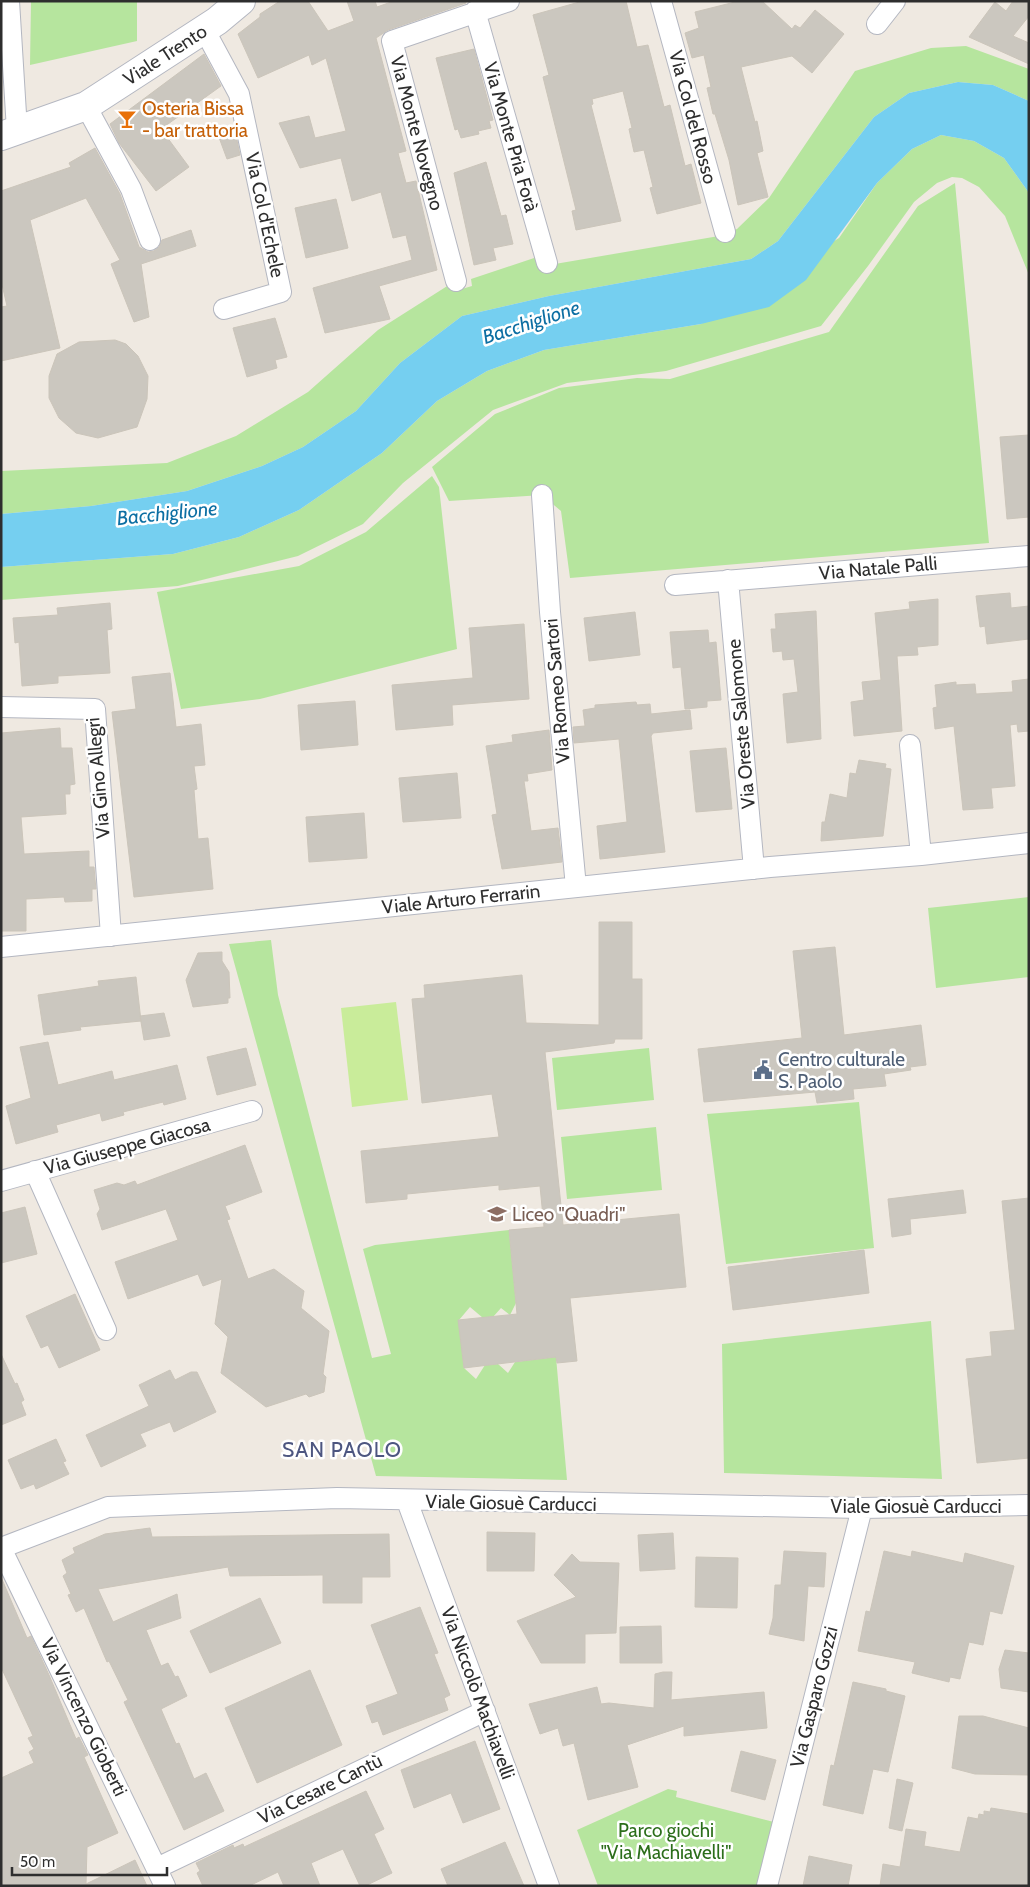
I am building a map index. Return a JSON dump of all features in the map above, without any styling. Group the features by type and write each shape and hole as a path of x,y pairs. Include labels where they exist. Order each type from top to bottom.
{"main road":[{"name":"Viale Trento","path":"9,133 86,106 204,29 242,1"}],"street":[{"path":"9,1 9,133"},
{"path":"464,9 509,1"},
{"name":"Via Col del Rosso","path":"661,1 724,232"},
{"path":"877,24 895,1"},
{"name":"Via Monte Pria Forà","path":"464,9 546,263"},
{"name":"Via Monte Novegno","path":"456,281 392,41 464,9"},
{"name":"Via Col d'Echele","path":"204,29 239,94 281,292 224,309"},
{"path":"86,106 131,189 150,240"},
{"name":"Via Romeo Sartori","path":"542,495 550,612 576,887"},
{"name":"Via Natale Palli","path":"675,585 1029,556"},
{"name":"Via Oreste Salomone","path":"728,580 754,868"},
{"name":"Via Gino Allegri","path":"1,708 95,709 111,936"},
{"path":"910,745 920,855"},
{"name":"Viale Arturo Ferrarin","path":"1,947 754,868 920,855 1029,843"},
{"name":"Via Giuseppe Giacosa","path":"1,1181 252,1111"},
{"path":"35,1171 106,1330"},
{"name":"Viale Giosuè Carducci","path":"1,1548 108,1507 337,1498 407,1501 862,1508 1029,1505"},
{"name":"Via Niccolò Machiavelli","path":"407,1501 548,1886"},
{"name":"Via Gasparo Gozzi","path":"768,1886 862,1508"},
{"name":"Via Vincenzo Gioberti","path":"1,1548 161,1877"},
{"name":"Via Cesare Cantù","path":"161,1877 484,1711"}],"green space":[{"path":"31,1 137,1 137,41 30,65"},
{"path":"966,46 1029,69 1029,101 993,85 958,82 909,93 874,117 778,241 751,259 549,296 462,316 400,363 356,411 303,447 262,466 187,491 91,506 1,514 1,471 167,463 236,436 308,392 378,330 452,283 455,291 472,286 471,279 546,254 549,265 719,236 737,229 769,198 855,71 931,48"},
{"path":"941,135 974,141 1004,158 1029,193 1029,275 1005,216 979,187 962,178 952,177 937,183 914,202 868,266 821,326 666,371 567,383 493,410 403,483 363,524 298,556 178,586 1,600 1,567 173,554 239,537 299,510 382,453 437,401 487,371 544,350 701,324 839,238 877,183 912,149"},
{"path":"955,183 989,543 570,578 561,511 542,495 449,501 432,467 495,414 559,388 637,378 670,379 829,332 918,206"},
{"path":"432,476 439,487 457,649 260,699 181,709 157,592 299,566 366,532"},
{"path":"1029,897 1029,977 936,988 928,908"},
{"path":"271,940 278,995 372,1358 391,1354 363,1249 375,1245 509,1230 516,1303 510,1315 501,1308 493,1317 483,1318 470,1307 459,1320 464,1368 476,1379 485,1365 498,1364 508,1373 515,1362 556,1357 567,1480 376,1476 229,944"},
{"path":"396,1002 408,1100 352,1107 341,1008"},
{"path":"649,1048 654,1100 557,1110 552,1058"},
{"path":"859,1102 874,1248 726,1264 707,1114"},
{"path":"656,1127 662,1190 567,1199 561,1137"},
{"path":"931,1321 942,1479 724,1473 722,1344"},
{"name":"Parco giochi \"Via Machiavelli\"","path":"668,1789 677,1791 676,1797 774,1822 758,1886 598,1886 577,1830"}],"water":[{"name":"Bacchiglione","path":"958,82 993,85 1029,101 1029,193 1004,158 974,141 941,135 912,149 877,183 806,280 769,307 701,324 544,350 487,371 437,401 382,453 299,510 239,537 173,554 1,567 1,514 91,506 187,491 262,466 303,447 356,411 400,363 462,316 549,296 751,259 778,241 874,117 909,93"}],"building":[{"path":"280,1 308,1 328,31 354,21 347,1 375,1 377,7 394,1 465,1 466,3 388,30 376,38 406,151 398,153 406,183 416,181 437,270 379,286 390,319 325,333 313,288 412,260 406,235 393,238 381,192 352,201 341,158 300,168 279,123 309,116 315,138 346,131 326,58 312,65 309,55 258,78 238,34 260,17 260,14"},
{"path":"583,1 626,1 637,47 648,45 664,107 670,105 685,166 691,164 701,203 657,214 650,188 653,187 644,150 634,152 629,129 632,128 623,91 592,99 593,104 591,105 621,221 576,230 572,211 576,210 543,77 549,75 533,15"},
{"path":"739,1 762,1 792,29 795,25 800,28 815,10 844,34 812,73 792,56 741,67 755,122 757,121 763,151 757,153 768,197 738,205 729,160 715,114 713,114 707,88 711,87 704,55 692,58 685,33 699,28 695,12"},
{"path":"1013,1 1029,1 1029,16 1013,36 1029,43 1029,64 969,37 995,2 1006,11"},
{"path":"474,49 493,120 489,121 491,128 478,131 479,134 461,138 458,129 455,130 436,58"},
{"path":"204,54 221,86 161,129 189,167 156,191 119,143 110,124"},
{"path":"234,126 240,155 227,159 217,132"},
{"path":"95,148 120,194 139,247 148,252 154,251 159,247 162,240 191,230 196,246 141,264 149,317 134,322 111,264 120,260 86,198 30,220 60,348 1,361 1,307 7,306 1,280 1,191 71,167 69,163"},
{"path":"486,162 501,216 506,215 513,244 493,248 496,260 474,265 454,173"},
{"path":"336,199 348,248 306,258 295,208"},
{"path":"275,318 287,357 275,360 277,368 247,377 233,328"},
{"path":"115,340 126,344 138,356 148,376 147,399 137,427 98,438 76,433 59,418 49,398 49,376 57,354 79,342"},
{"path":"1029,435 1029,517 1007,519 1000,437"},
{"path":"1010,593 1011,608 1029,606 1029,639 987,644 985,626 980,627 976,596"},
{"path":"938,599 938,645 917,647 918,655 897,656 902,731 854,736 851,702 864,700 862,682 881,680 875,613 910,609 909,602"},
{"path":"110,603 112,629 107,630 110,673 58,676 58,683 22,686 19,642 15,643 13,618 58,615 57,608"},
{"path":"816,611 821,739 787,743 783,694 798,692 794,659 783,660 782,651 773,652 771,629 776,629 775,614"},
{"path":"635,612 640,655 589,661 584,618"},
{"path":"524,624 529,699 452,705 453,725 396,730 392,685 473,678 469,628"},
{"path":"708,630 709,643 716,642 721,700 707,701 707,707 685,709 681,667 673,668 670,632"},
{"path":"170,673 176,727 201,724 205,765 194,766 197,789 194,790 198,839 208,838 213,889 134,897 112,712 136,709 132,677"},
{"path":"1029,679 1029,731 1018,732 1017,724 1010,725 1015,786 991,788 993,808 963,810 954,726 935,729 933,708 937,707 935,685 956,682 956,685 975,684 976,694 1013,692 1012,681"},
{"path":"355,701 358,745 301,750 298,705"},
{"path":"636,702 637,705 650,704 651,714 690,710 692,729 653,733 651,736 665,852 600,859 597,826 627,822 619,739 574,743 573,727 585,726 583,710 595,708 595,705"},
{"path":"60,728 61,748 72,748 75,784 70,785 70,794 65,794 66,814 21,817 24,854 89,851 89,867 94,867 96,889 92,889 92,901 65,902 64,897 26,899 26,931 1,931 1,733"},
{"path":"549,730 552,770 527,774 528,781 524,781 531,831 558,828 562,862 502,869 492,815 497,814 486,746 513,742 512,735"},
{"path":"726,748 732,809 696,812 690,751"},
{"path":"859,760 886,764 885,768 891,769 883,836 821,841 822,822 825,822 830,794 847,798 850,773 856,774"},
{"path":"457,773 461,818 403,822 399,778"},
{"path":"364,813 367,858 309,862 306,817"},
{"path":"599,922 632,922 632,979 642,979 642,1039 615,1039 614,1043 545,1052 563,1225 679,1214 686,1287 570,1298 577,1361 557,1363 556,1357 464,1368 458,1320 517,1314 509,1230 544,1227 540,1186 499,1190 499,1185 407,1194 407,1199 366,1203 361,1151 499,1137 492,1094 422,1103 412,999 425,998 424,985 522,975 526,1023 599,1025"},
{"path":"835,947 844,1035 921,1025 926,1065 910,1067 911,1070 884,1074 886,1086 853,1089 854,1099 817,1103 815,1092 704,1102 698,1049 802,1038 793,951"},
{"path":"222,952 222,961 229,972 230,998 228,998 228,1003 193,1007 186,980 198,953"},
{"path":"136,977 141,1021 80,1027 81,1030 44,1035 38,995 99,986 98,981"},
{"path":"164,1013 170,1036 144,1040 140,1016"},
{"path":"48,1042 58,1085 112,1071 114,1080 177,1065 186,1099 164,1105 163,1102 123,1112 124,1115 102,1121 100,1113 56,1125 58,1132 16,1144 6,1106 31,1098 20,1047"},
{"path":"246,1048 256,1085 217,1095 207,1057"},
{"path":"245,1145 262,1192 225,1206 230,1219 227,1220 248,1279 274,1269 304,1291 301,1308 329,1331 323,1374 326,1377 324,1392 309,1397 306,1394 266,1407 221,1373 228,1337 215,1324 222,1279 203,1286 198,1274 128,1299 115,1262 178,1240 166,1209 102,1230 97,1214 100,1209 94,1190 117,1183 124,1185 135,1181 137,1185"},
{"path":"963,1190 966,1213 910,1219 911,1234 892,1237 888,1199"},
{"path":"1029,1198 1029,1458 977,1463 966,1359 992,1356 990,1332 1015,1330 1002,1201"},
{"path":"25,1207 37,1254 1,1263 1,1213"},
{"path":"864,1250 869,1293 733,1310 728,1267"},
{"path":"75,1294 100,1350 59,1368 48,1345 41,1348 26,1316"},
{"path":"1,1354 24,1400 21,1402 26,1415 1,1425"},
{"path":"170,1370 175,1380 191,1372 197,1372 216,1412 174,1432 170,1422 140,1434 146,1446 101,1467 86,1435 149,1406 139,1385"},
{"path":"56,1439 66,1461 63,1462 69,1474 36,1489 34,1484 21,1489 8,1460"},
{"path":"150,1528 152,1537 389,1534 390,1577 362,1577 362,1603 323,1603 323,1575 230,1576 228,1567 98,1589 113,1622 177,1594 181,1618 146,1630 161,1666 168,1663 175,1677 178,1676 187,1696 161,1709 176,1744 179,1743 194,1779 206,1773 224,1811 184,1830 124,1702 128,1700 109,1661 107,1662 84,1608 76,1612 68,1595 71,1594 63,1576 67,1573 62,1560 75,1553 73,1548 105,1534"},
{"path":"487,1532 535,1533 534,1571 487,1571"},
{"path":"673,1533 675,1569 640,1571 638,1535"},
{"path":"784,1551 826,1553 824,1587 808,1586 804,1641 769,1634 773,1618 775,1585 781,1585"},
{"path":"884,1551 911,1557 912,1551 963,1563 965,1553 1014,1566 1002,1614 990,1611 983,1645 969,1642 960,1679 950,1677 949,1682 912,1673 915,1662 858,1651 866,1611 870,1612"},
{"path":"572,1554 580,1562 619,1563 616,1633 585,1634 585,1663 541,1663 517,1621 576,1597 554,1575"},
{"path":"696,1557 738,1558 737,1608 695,1607"},
{"path":"1,1577 27,1638 31,1636 76,1739 79,1737 88,1755 84,1757 118,1833 87,1847 86,1884 135,1860 147,1886 1,1886 1,1778 34,1763 29,1752 34,1749 28,1738 33,1736 1,1667"},
{"path":"260,1598 281,1643 210,1673 190,1631"},
{"path":"420,1607 438,1653 434,1654 450,1695 444,1698 448,1710 383,1735 378,1721 372,1723 366,1706 398,1694 371,1625"},
{"path":"661,1626 662,1663 620,1663 620,1627"},
{"path":"1005,1650 1029,1653 1029,1692 1001,1688 999,1669"},
{"path":"310,1670 342,1745 257,1783 225,1708"},
{"path":"672,1672 671,1700 764,1692 767,1728 684,1736 684,1726 627,1745 638,1787 588,1800 574,1743 563,1746 558,1728 540,1734 529,1704 597,1687 601,1704 609,1703 654,1708 655,1674"},
{"path":"853,1682 886,1689 886,1691 905,1696 888,1772 873,1769 863,1814 823,1805 831,1765 834,1766"},
{"path":"959,1716 983,1716 1029,1728 1029,1775 975,1774 952,1768"},
{"path":"475,1741 500,1809 463,1823 451,1793 414,1808 401,1770"},
{"path":"741,1751 776,1760 765,1800 731,1791"},
{"path":"897,1779 913,1783 902,1831 889,1828"},
{"path":"366,1791 384,1829 374,1834 392,1873 365,1886 360,1886 343,1849 311,1863 320,1886 284,1886 278,1872 249,1886 203,1886 197,1873 200,1871 196,1863 233,1845 234,1848 243,1844 244,1847"},
{"path":"991,1808 1029,1814 1029,1886 880,1886 883,1864 900,1867 906,1829 926,1832 924,1846 960,1852 968,1817 978,1819 979,1814 984,1815 984,1811 990,1812"},
{"path":"505,1842 524,1886 448,1886 441,1869"},
{"path":"809,1856 852,1865 848,1886 803,1886"}],"place":[{"name":"Osteria Bissa - bar trattoria","path":"127,119"},
{"name":"Centro culturale S. Paolo","path":"763,1070"},
{"name":"Liceo \"Quadri\"","path":"497,1214"}],"district":[{"name":"SAN PAOLO","path":"342,1449"}]}
